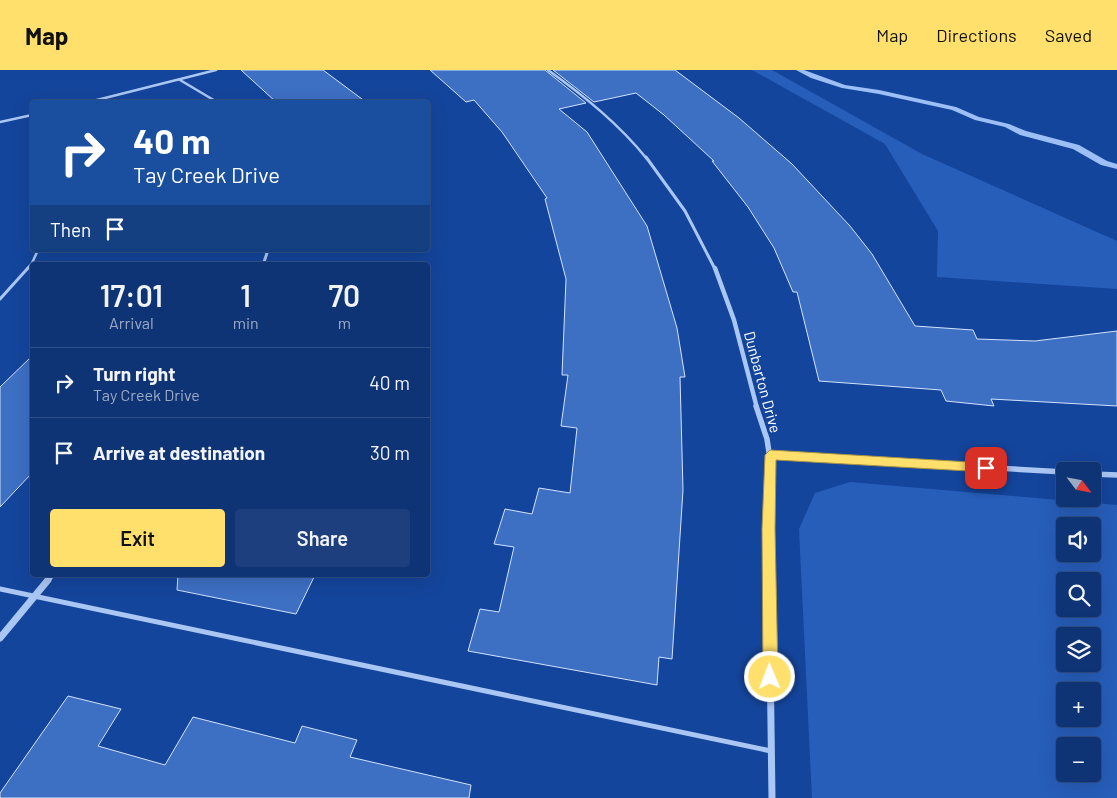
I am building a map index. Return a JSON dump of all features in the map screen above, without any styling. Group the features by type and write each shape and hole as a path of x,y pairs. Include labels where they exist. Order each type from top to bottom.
{"street":[{"path":"97,100 216,70"},
{"name":"Dunbarton Drive","path":"548,70 598,106 627,134 655,166 687,212 711,260 733,318 770,455 768,529 772,798"},
{"path":"180,80 214,100"},
{"path":"0,122 30,115"},
{"path":"770,455 1056,471"},
{"path":"1101,474 1117,475"},
{"path":"0,638 50,577"}],"lane":[{"path":"0,299 30,265"},
{"path":"0,589 771,751"}],"shaded area":[{"path":"752,70 772,70 922,154 1117,241 1117,289 937,277 938,231 885,144"},
{"path":"850,482 1056,500 1056,508 1101,508 1101,504 1117,505 1117,798 812,798 799,529 815,493"}],"building":[{"path":"241,70 323,70 363,100 274,100"},
{"path":"430,70 545,70 586,103 559,109 587,132 647,226 677,328 685,377 680,377 683,490 672,659 659,657 657,685 468,651 480,609 499,612 514,547 494,544 505,509 532,514 539,488 570,493 577,428 561,426 568,375 562,375 566,279 545,199 547,198 502,132 474,100 466,102"},
{"path":"553,70 675,70 739,118 792,164 850,226 872,254 915,326 973,330 977,339 1035,341 1117,331 1117,406 991,399 994,406 946,401 941,390 819,381 797,292 793,292 774,248 748,207 712,161 714,161 664,115 636,93 594,102"},
{"path":"30,358 30,475 0,507 0,387"},
{"path":"178,577 314,577 296,614 177,590"},
{"path":"68,696 121,709 98,746 165,765 193,717 295,743 302,726 357,740 350,757 471,785 469,798 0,798 0,793"}],"waterway":[{"path":"799,70 813,77 844,87 879,92 954,108 977,119 1007,125 1023,133 1076,147 1104,163 1117,167"}],"route":[{"path":"770,677 768,529 770,455 986,468"}]}
